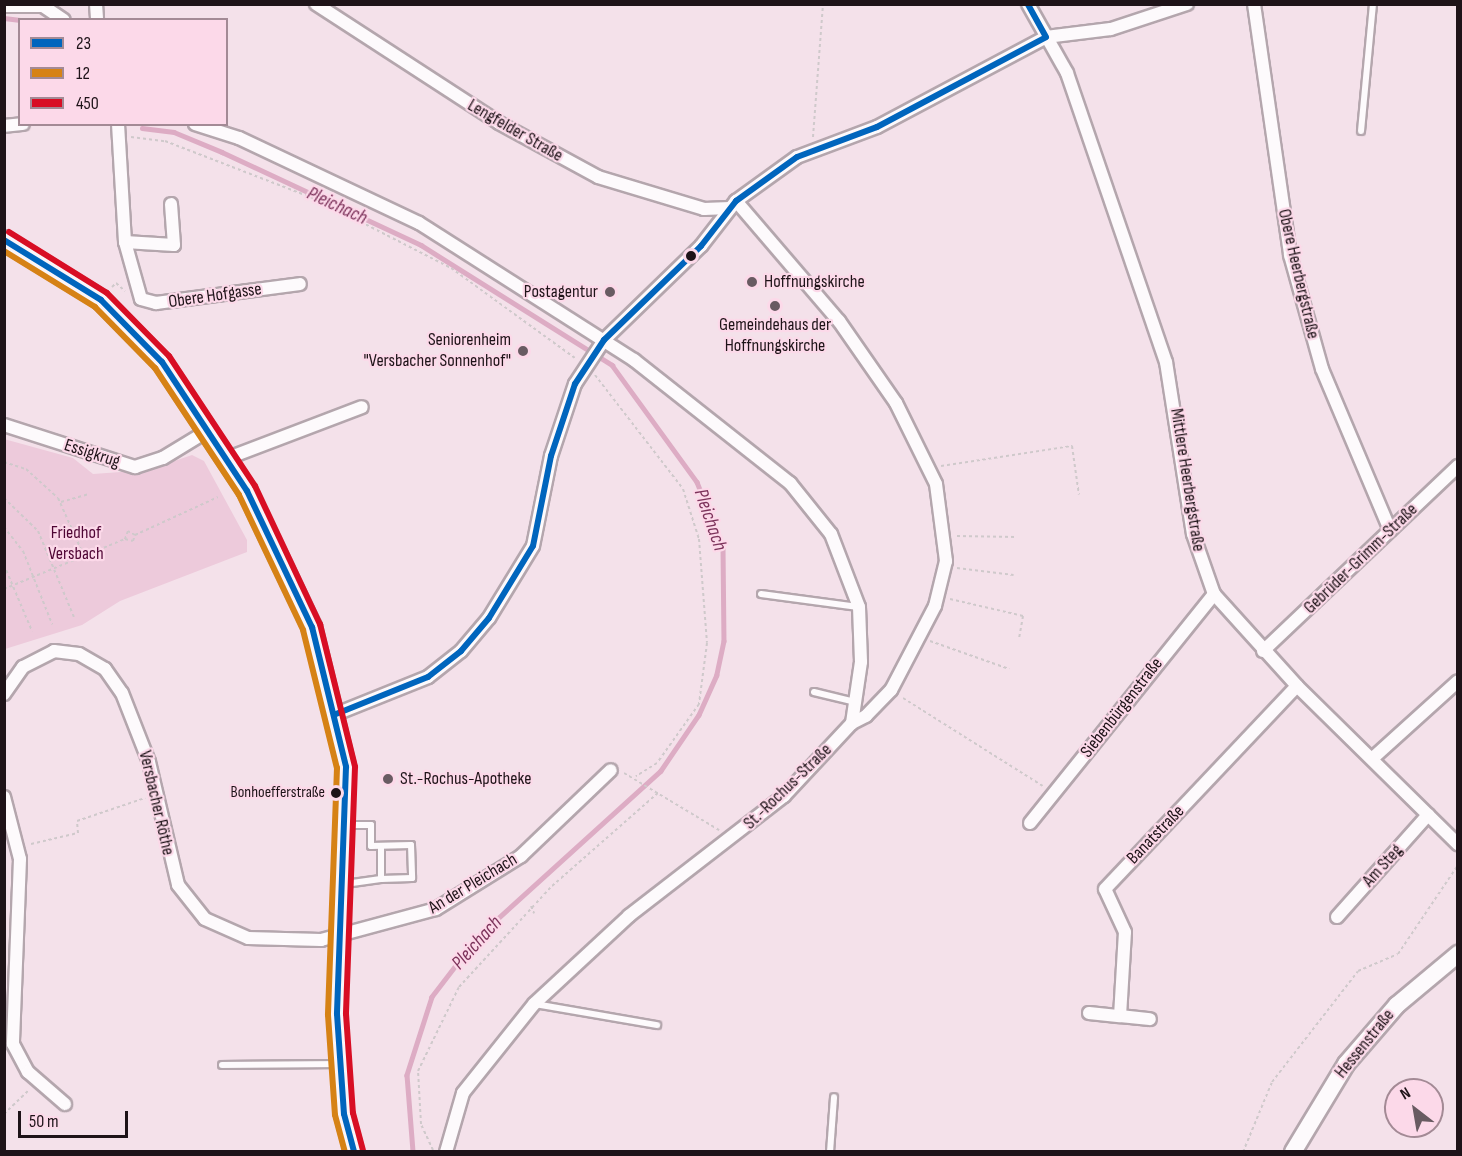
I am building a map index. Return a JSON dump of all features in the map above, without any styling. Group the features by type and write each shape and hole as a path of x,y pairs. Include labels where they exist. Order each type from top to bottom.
{"main road":[{"path":"4,240 101,300 156,354 228,458 294,584 336,714 346,767 347,825 341,936 339,1064 354,1152"}],"street":[{"path":"4,6 60,4"},
{"name":"Mittlere Heerbergstraße","path":"1028,4 1067,73 1166,362 1201,565 1214,594 1297,686 1374,757 1458,844"},
{"path":"336,714 428,677 461,651 489,618 533,546 558,429 589,365 604,340 701,246 733,205 812,149 877,127 1046,37 1112,29 1186,4"},
{"name":"Obere Heerbergstraße","path":"1254,4 1290,255 1325,378 1390,530"},
{"name":"Lengfelder Straße","path":"319,5 499,123 598,177 704,209 733,205"},
{"path":"43,6 61,18"},
{"path":"201,126 239,138 419,223 604,340 790,483 831,534 859,607 861,662 852,723"},
{"path":"118,130 125,242 135,292"},
{"path":"125,242 174,245 171,204"},
{"name":"St.-Rochus-Straße","path":"446,1152 463,1093 534,1004 629,916 735,837 818,764 852,723 866,716 891,690 921,638 939,596 945,535 930,468 896,403 839,321 733,205"},
{"name":"Obere Hofgasse","path":"135,292 156,303 300,284"},
{"path":"228,458 362,407"},
{"name":"Essigkrug","path":"4,425 135,466 163,458 209,429"},
{"name":"Gebrüder-Grimm-Straße","path":"1263,651 1458,466"},
{"name":"Siebenbürgenstraße","path":"1030,823 1214,594"},
{"name":"Versbacher Röthe","path":"4,694 15,675 44,654 71,652 100,665 129,708 156,794 178,885 205,919 248,938 298,942 341,936"},
{"path":"1374,757 1458,681"},
{"name":"Banatstraße","path":"1120,1016 1125,932 1105,890 1297,686"},
{"name":"An der Pleichach","path":"341,936 419,916 489,879 521,856 611,770"},
{"path":"4,797 20,847 10,1021 17,1055 38,1082 65,1104"},
{"name":"Am Steg","path":"1337,917 1428,815"},
{"name":"Hessenstraße","path":"1293,1152 1346,1064 1397,1005 1458,954"},
{"path":"1089,1013 1150,1019"}],"lane":[{"path":"1361,131 1373,4"},
{"path":"761,594 859,607"},
{"path":"814,692 855,702"},
{"path":"345,884 412,878 411,845 371,846 371,825 347,825"},
{"path":"381,846 381,879"},
{"path":"534,1004 657,1025"},
{"path":"222,1065 339,1064"},
{"path":"830,1152 834,1096"}],"path":[{"path":"812,149 823,4"},
{"path":"118,130 165,141 318,200 451,268 559,341 589,365 683,489 699,539 707,643 699,704 657,763 636,776 735,837"},
{"path":"101,300 116,283 130,294 135,292"},
{"path":"930,468 1072,446 1079,495"},
{"path":"4,462 26,469 61,502 84,556"},
{"path":"61,502 89,494"},
{"path":"4,589 125,539 132,542 135,535 218,497"},
{"path":"4,498 38,531 75,617"},
{"path":"4,527 34,576 52,624"},
{"path":"125,539 128,531 135,535"},
{"path":"945,535 1016,537"},
{"path":"4,565 32,631"},
{"path":"959,568 1014,575"},
{"path":"939,596 1023,616 1019,638"},
{"path":"921,638 1009,669"},
{"path":"891,690 1035,781"},
{"path":"435,1152 421,1124 418,1071 459,987 531,906 659,792"},
{"path":"20,847 78,833 77,821 156,794"},
{"path":"1244,1152 1272,1082 1358,971 1398,954 1458,865"},
{"path":"531,906 534,913"},
{"path":"4,1114 38,1082"}],"green space":[{"name":"Friedhof Versbach","path":"4,439 73,458 93,474 148,470 192,455 204,461 247,540 247,552 120,601 82,625 5,649"}],"waterway":[{"name":"Pleichach","path":"4,18 18,20"},
{"name":"Pleichach","path":"142,128 174,132 222,152 421,245 612,365 697,482 723,547 724,641 717,675 699,715 661,771 478,937 432,997 407,1075 413,1152"}],"transit line":[{"name":"23","path":"336,714 428,677 461,651 489,618 533,546 551,456 575,384 604,340 701,246 736,201 797,157 877,127 1046,37 1028,4"},
{"name":"450","path":"9,232 107,293 169,356 255,486 320,624 355,767 346,1014 353,1113 363,1150"},
{"name":"23","path":"4,240 101,300 162,362 247,491 312,627 346,767 337,1014 344,1114 354,1152"},
{"name":"12","path":"4,251 95,307 155,368 239,495 303,630 337,768 328,1015 335,1115 345,1152"}],"place":[{"name":"Hoffnungskirche","path":"752,282"},
{"name":"Postagentur","path":"610,292"},
{"name":"Gemeindehaus der Hoffnungskirche","path":"775,306"},
{"name":"Seniorenheim \"Versbacher Sonnenhof\"","path":"523,351"},
{"name":"St.-Rochus-Apotheke","path":"388,779"},
{"name":"Bonhoefferstraße","path":"336,793"}]}
